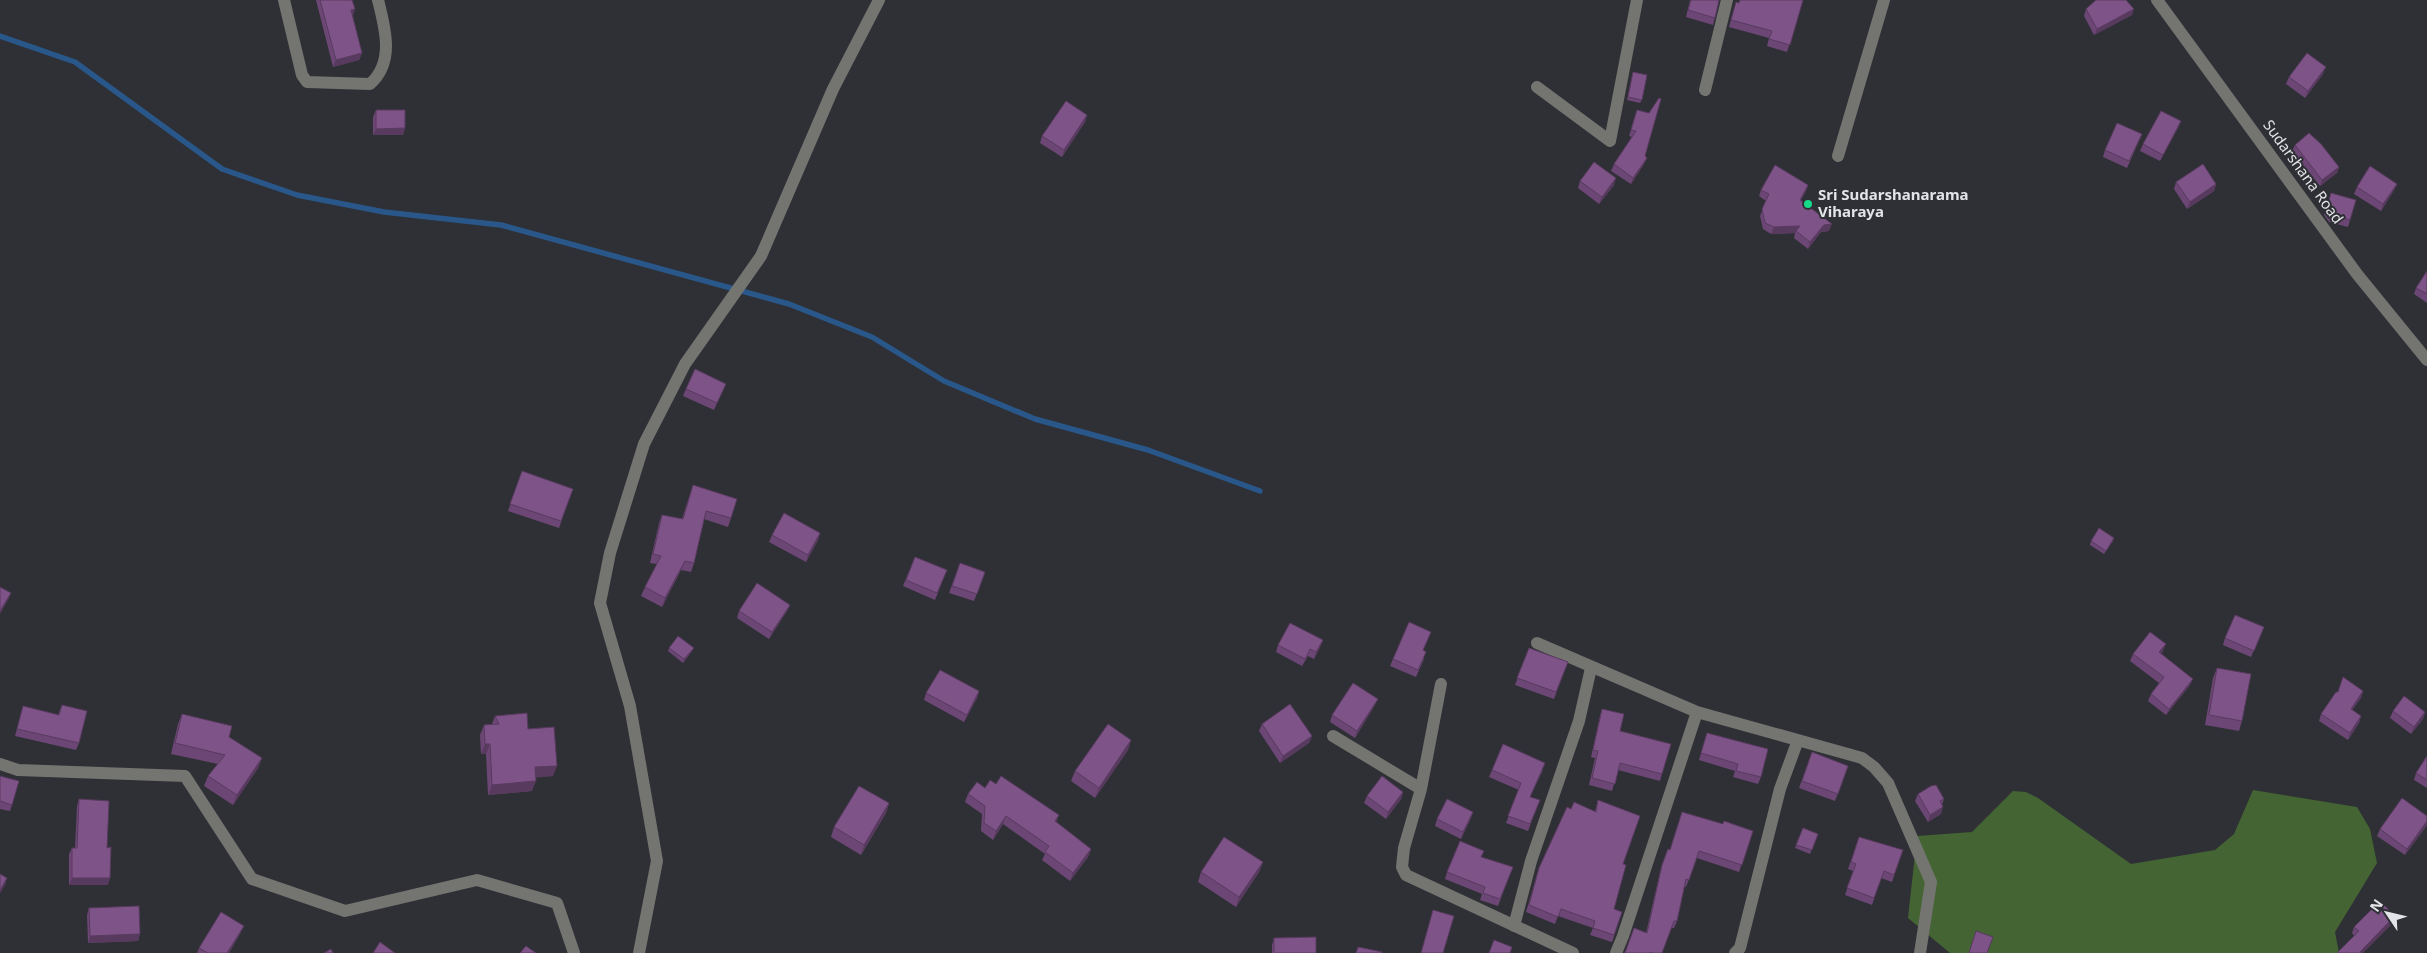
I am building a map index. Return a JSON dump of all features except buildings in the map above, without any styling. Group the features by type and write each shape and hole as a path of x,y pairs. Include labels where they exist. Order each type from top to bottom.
{"street":[{"path":"284,0 302,75 307,82 370,84 378,77 386,61 386,33 378,0"},
{"path":"638,953 657,861 630,706 600,603 610,553 644,444 685,364 761,256 833,89 879,0"},
{"path":"1537,87 1610,141 1637,0"},
{"path":"1705,90 1728,0"},
{"path":"1838,156 1884,0"},
{"name":"Sudarshana Road","path":"2158,0 2357,274 2427,360"},
{"path":"1536,643 1697,712 1862,758 1874,767 1888,784 1931,882 1920,953"},
{"path":"1514,926 1530,861 1579,721 1592,668"},
{"path":"1441,684 1421,789 1404,848 1402,867 1406,875 1573,953"},
{"path":"1616,953 1697,712"},
{"path":"1333,736 1421,789"},
{"path":"1734,953 1740,948 1780,788 1798,740"},
{"path":"0,764 18,770 185,776 252,879 345,911 477,880 557,903 574,953"}],"green space":[{"path":"2253,790 2357,807 2370,829 2377,863 2335,932 2339,953 1950,953 1908,918 1917,836 1972,832 2013,791 2026,792 2038,798 2131,864 2215,850 2234,834"}],"waterway":[{"path":"0,36 75,62 222,169 297,195 384,212 501,225 789,304 872,337 944,381 1035,419 1148,450 1260,491"}],"place":[{"name":"Sri Sudarshanarama Viharaya","path":"1808,204"}]}
